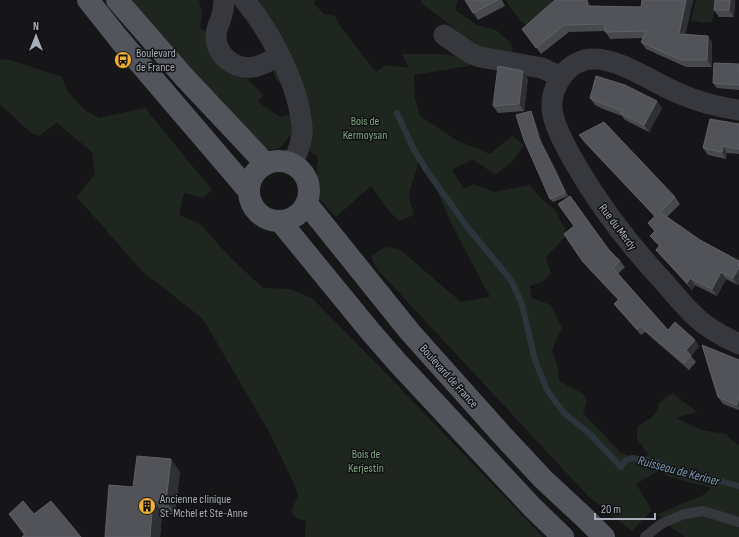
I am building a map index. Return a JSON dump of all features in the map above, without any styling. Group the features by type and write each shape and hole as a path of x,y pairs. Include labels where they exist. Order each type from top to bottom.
{"main road":[{"path":"88,0 119,39 249,191"},
{"path":"117,0 185,78 266,164"},
{"path":"274,161 283,161 293,164 306,176 309,185 309,196 307,204 296,217 280,221 268,219 258,213 251,202 249,191 250,182 259,168 266,164 274,161"},
{"name":"Boulevard de France","path":"307,204 410,332 450,378 543,479 604,537"},
{"path":"280,221 370,332 532,507 563,537"}],"street":[{"path":"280,56 255,67 237,65 228,60 221,54 216,37 217,27 223,9 230,9 244,0 260,20 280,56 295,91 303,134 293,164"},
{"path":"444,35 470,53 480,57 542,68 561,77"},
{"name":"Rue du Merdy","path":"739,110 700,102 677,93 623,66 603,60 593,59 578,63 570,68 561,77 553,95 553,114 570,155 586,182 613,221 631,244 698,318 713,330 739,344"}],"lane":[{"path":"645,537 661,524 684,514 703,511 739,522"}],"green space":[{"name":"Bois de Kermoysan","path":"121,0 199,0 202,13 200,28 216,37 243,74 263,95 258,102 280,117 305,112 294,95 276,80 269,56 244,0 315,0 313,3 324,14 335,16 340,26 376,72 386,65 409,68 402,54 442,54 472,59 473,65 414,75 415,98 420,116 458,141 490,154 512,136 524,145 514,160 495,175 473,159 452,170 464,189 474,184 494,192 530,185 538,196 554,209 568,234 546,257 551,274 542,282 530,286 532,298 551,305 562,328 552,351 557,364 559,380 583,394 587,402 583,413 620,452 637,459 649,455 637,439 637,428 656,413 659,403 673,394 697,412 676,418 702,430 726,434 739,445 739,537 685,537 672,528 658,514 703,495 711,488 669,477 660,470 636,484 652,510 632,531 587,495 378,270 371,256 385,247 399,249 461,302 490,297 452,225 436,188 419,161 409,193 414,215 399,221 389,211 371,186 336,217 315,194 318,157 289,136 283,145 277,149 259,149 173,58 174,49 162,34 151,35"},
{"path":"422,0 458,0 455,10 477,25 496,30 511,43 513,55 478,52 451,25 421,3"},
{"path":"505,0 553,0 550,13 532,27 521,22"},
{"path":"696,0 717,0 712,22 702,23 691,20"},
{"name":"Bois de Kerjestin","path":"0,59 10,60 62,77 68,92 85,110 99,118 145,108 212,190 203,198 184,193 179,215 200,224 230,257 263,288 290,289 312,298 543,537 305,537 306,521 296,518 291,511 298,496 295,486 269,432 203,319 142,271 77,197 95,174 92,152 57,123 39,136 31,133 0,104"}],"building":[{"path":"465,0 498,0 473,13"},
{"path":"555,0 587,0 588,6 641,7 642,0 686,0 679,34 708,36 707,60 681,60 641,42 646,31 605,32 605,24 564,25 536,48 522,29"},
{"path":"715,0 730,0 729,10 714,10"},
{"path":"714,63 739,64 739,85 713,83"},
{"path":"498,66 523,71 519,104 493,106"},
{"path":"596,76 625,85 657,101 644,125 620,113 623,111 590,98"},
{"path":"531,111 539,139 565,192 550,199 524,140 516,115"},
{"path":"710,119 739,124 739,149 723,146 722,152 703,148"},
{"path":"604,122 675,197 660,212 700,240 739,261 739,268 733,278 721,272 712,289 690,278 687,283 656,250 660,245 650,236 655,231 648,223 655,216 579,135"},
{"path":"570,196 609,250 620,261 613,268 668,330 675,322 695,340 686,350 691,356 684,363 640,326 637,329 614,304 619,299 583,262 564,234 574,226 558,204"},
{"path":"702,345 739,360 739,398 737,405 718,397"},
{"path":"137,456 171,459 166,501 153,499 150,537 105,537 109,485 133,487"},
{"path":"23,501 34,514 51,501 81,537 22,537 25,534 9,514"}],"waterway":[{"name":"Ruisseau de Keriner","path":"397,113 413,148 427,171 468,228 511,280 522,304 535,360 547,390 564,413 590,434 621,467 626,460 632,458 652,461 674,469 739,486"}],"place":[{"name":"Boulevard de France","path":"123,60"},
{"name":"Ancienne clinique St-Mchel et Ste-Anne","path":"147,506"}]}
